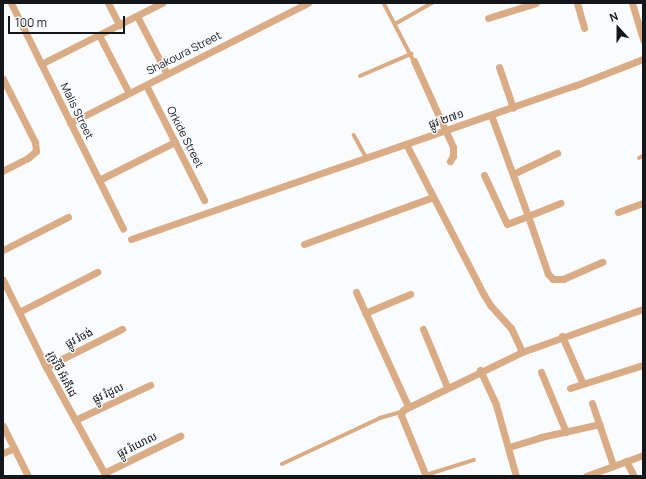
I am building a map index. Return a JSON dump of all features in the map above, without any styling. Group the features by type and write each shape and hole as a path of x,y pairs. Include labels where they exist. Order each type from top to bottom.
{"street":[{"path":"12,5 20,3"},
{"path":"108,3 119,25"},
{"path":"41,64 162,3"},
{"name":"Shakoura Street","path":"70,123 308,3"},
{"path":"488,18 536,3"},
{"path":"577,3 584,28"},
{"path":"632,3 643,40"},
{"name":"Malis Street","path":"12,5 123,229"},
{"path":"137,16 167,74"},
{"path":"99,35 129,93"},
{"path":"413,58 453,147 453,156 450,160"},
{"name":"ផ្លូវ ២៧១","path":"131,239 253,195 513,108 643,59"},
{"path":"499,67 513,108"},
{"path":"3,79 35,142 36,151 28,158 3,170"},
{"name":"Orkide Street","path":"146,85 204,200"},
{"path":"491,115 548,274 553,279 563,279 602,262"},
{"path":"99,180 175,142"},
{"path":"406,144 490,306 511,328 522,352"},
{"path":"513,174 557,153"},
{"path":"484,175 507,224 560,203"},
{"path":"304,244 433,197"},
{"path":"618,212 643,203"},
{"path":"3,250 68,217"},
{"path":"19,312 97,272"},
{"name":"រុក្ខវិថី អ័រគីដេ","path":"3,281 46,367 105,474"},
{"path":"356,292 408,406"},
{"path":"365,313 410,294"},
{"path":"426,476 401,412 408,406 480,370 522,352 562,336 643,309"},
{"name":"ផ្លូវ រំចង់","path":"46,367 122,329"},
{"path":"423,329 447,387"},
{"path":"562,336 583,384"},
{"path":"570,388 643,365"},
{"path":"480,370 496,405 516,476"},
{"path":"541,372 566,432"},
{"name":"ផ្លូវ រំដូល","path":"75,420 150,385"},
{"path":"592,403 613,465"},
{"path":"509,447 600,424"},
{"path":"3,426 28,476"},
{"name":"ផ្លូវ រំយោល","path":"105,474 180,436"},
{"path":"3,453 14,448"},
{"path":"586,476 643,455"},
{"path":"626,461 634,476"}],"lane":[{"path":"360,76 413,58 384,3"},
{"path":"395,24 432,3"},
{"path":"354,135 367,158"},
{"path":"282,464 380,418 401,412"},
{"path":"426,476 474,460"}]}
